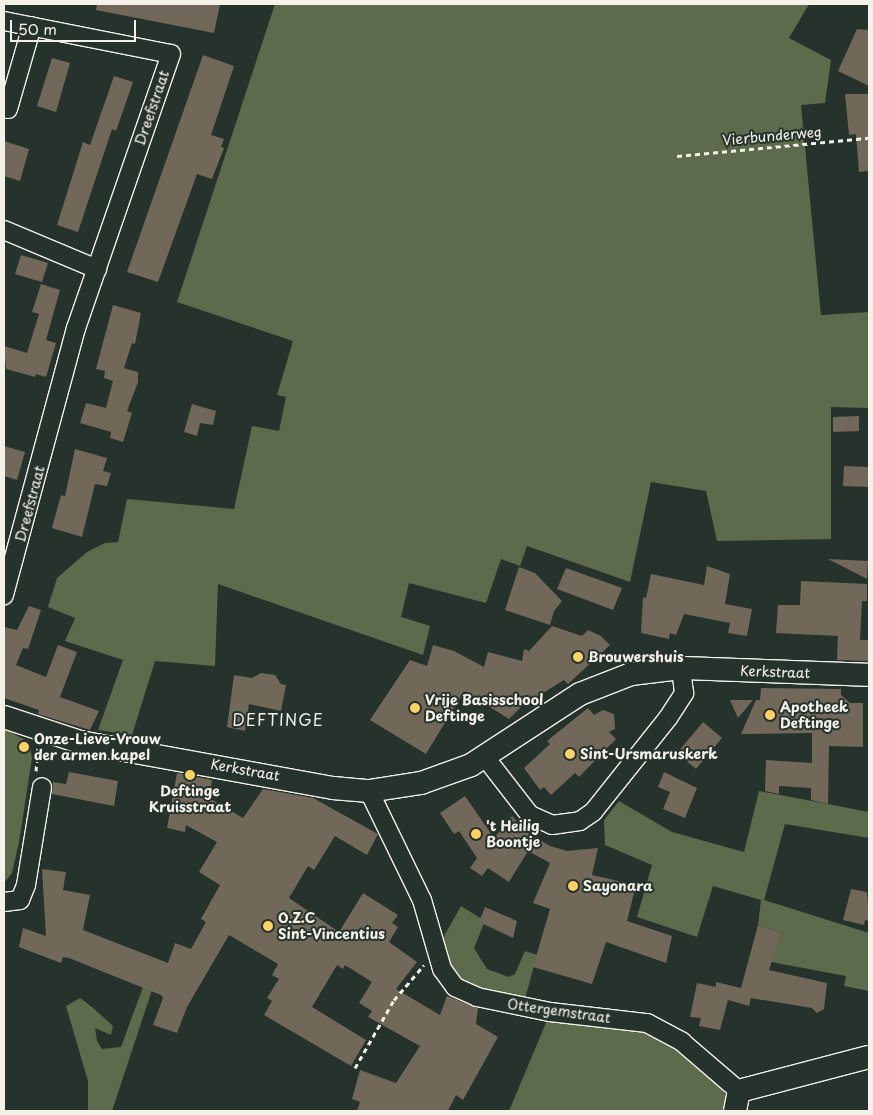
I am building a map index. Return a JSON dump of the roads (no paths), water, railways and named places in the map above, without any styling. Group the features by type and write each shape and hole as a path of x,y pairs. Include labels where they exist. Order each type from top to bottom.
{"street":[{"name":"Dreefstraat","path":"4,21 171,54 76,328 4,595"},
{"path":"8,109 32,26"},
{"path":"4,230 97,269"},
{"path":"485,758 530,815 552,825 570,825 580,821 593,812 668,718 684,692 681,668"},
{"name":"Kerkstraat","path":"4,716 80,742 333,788 369,791 421,783 458,771 485,758 580,694 631,674 681,668 869,675"},
{"path":"4,902 20,900 26,885 42,787"},
{"name":"Ottergemstraat","path":"369,791 428,914 440,961 449,982 463,992 550,1012 638,1021 661,1029 692,1050 737,1101 869,1057"}],"place":[{"name":"Brouwershuis","path":"578,657"},
{"name":"Vrije Basisschool Deftinge","path":"415,708"},
{"name":"Apotheek Deftinge","path":"770,715"},
{"name":"Onze-Lieve-Vrouw der armen kapel","path":"24,747"},
{"name":"Sint-Ursmaruskerk","path":"570,754"},
{"name":"Deftinge Kruisstraat","path":"190,775"},
{"name":"'t Heilig Boontje","path":"476,834"},
{"name":"Sayonara","path":"573,886"},
{"name":"O.Z.C Sint-Vincentius","path":"268,926"}],"district":[{"name":"DEFTINGE","path":"278,719"}]}
